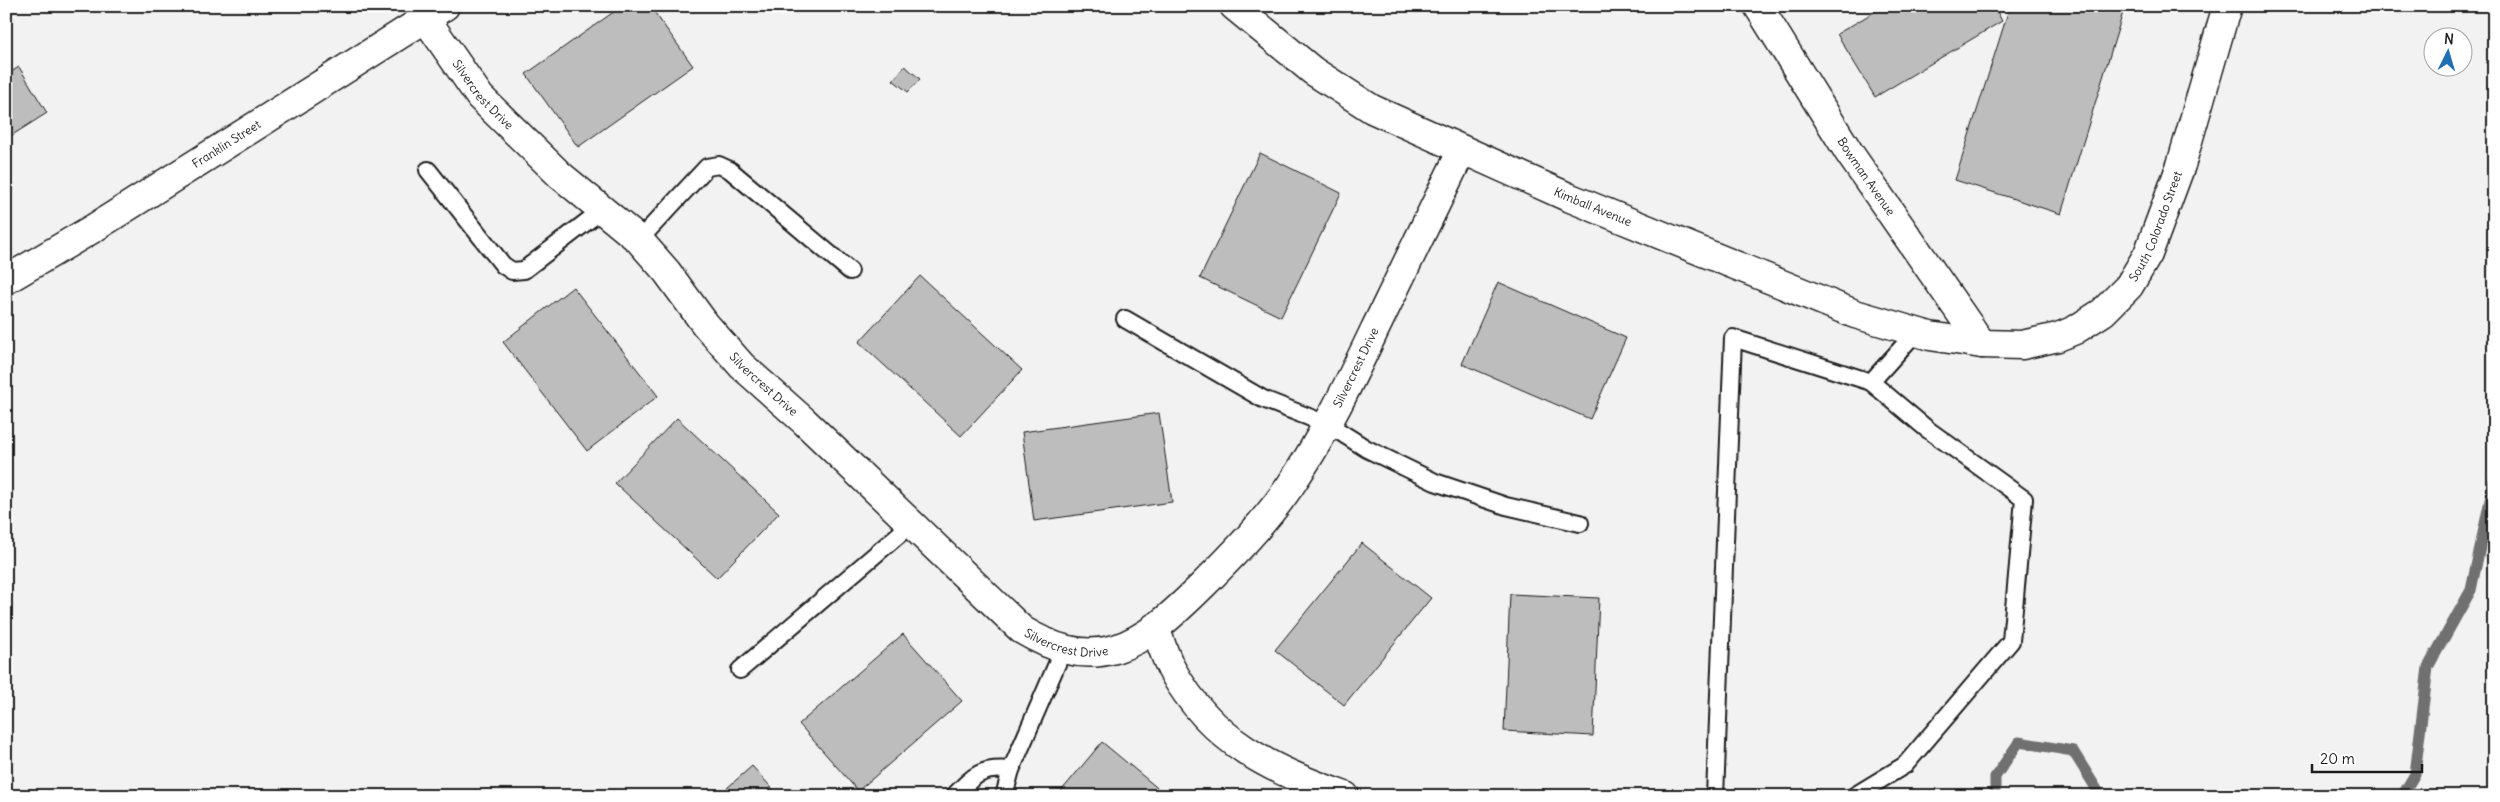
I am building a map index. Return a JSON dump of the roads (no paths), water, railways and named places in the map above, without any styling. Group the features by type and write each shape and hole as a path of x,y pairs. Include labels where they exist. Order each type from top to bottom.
{"street":[{"name":"Kimball Avenue","path":"1234,6 1313,71 1365,104 1462,150 1578,201 1855,314 1916,332 1982,344"},
{"name":"Bowman Avenue","path":"1758,6 1850,154 1982,344"},
{"name":"South Colorado Street","path":"1982,344 2022,345 2058,337 2075,330 2103,312 2129,286 2148,254 2180,165 2227,6"},
{"name":"Silvercrest Drive","path":"436,12 480,97 560,175 639,240 667,272 705,324 742,366 804,421 910,525 1022,630 1048,646 1063,650 1090,652 1114,649 1142,637 1155,628 1184,604 1240,549 1289,488 1329,425 1462,150"},
{"name":"Franklin Street","path":"6,280 94,228 436,12"},
{"path":"1155,628 1172,669 1196,707 1227,738 1257,759 1301,780 1345,796"}],"lane":[{"path":"639,240 707,167 720,165 730,170 850,271"},
{"path":"428,170 503,264 512,271 524,270 602,210"},
{"path":"1125,319 1263,399 1329,425 1368,449 1435,482 1506,506 1580,523"},
{"path":"1871,382 1916,332"},
{"path":"1715,796 1733,338 1871,382 1927,429 2024,498 2011,640 1905,765 1854,796"},
{"path":"740,670 910,525"},
{"path":"1004,796 1011,770 1063,650"},
{"path":"954,796 978,773 992,768 1011,770"}],"waterway":[{"path":"2402,796 2415,774 2428,667 2471,590 2494,481"},
{"path":"1995,796 1995,777 2019,742 2073,751 2101,796"}]}
